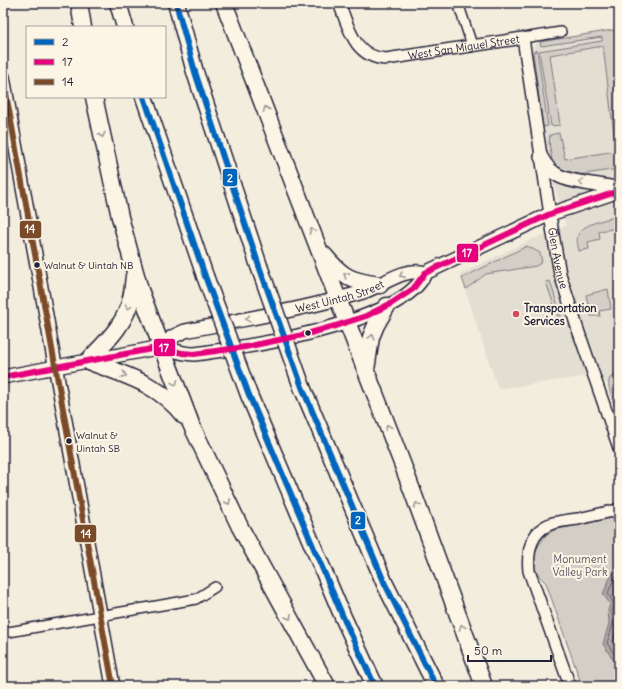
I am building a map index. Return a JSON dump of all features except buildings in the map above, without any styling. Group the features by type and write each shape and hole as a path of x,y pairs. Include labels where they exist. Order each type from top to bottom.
{"highway":[{"path":"79,3 83,26"},
{"path":"118,3 125,26"},
{"path":"176,3 195,72 259,266 302,386 385,584 436,686"},
{"path":"224,3 402,463 484,686"},
{"path":"94,98 120,217 140,290 191,424 240,527 327,686"},
{"path":"144,98 205,276 248,395 343,617 375,686"},
{"path":"320,250 331,264 346,277 361,282 380,285"},
{"path":"134,268 131,298 123,320 112,336 88,361 151,386 175,405 191,424"},
{"path":"366,372 371,337 387,306"}],"main road":[{"path":"3,77 7,117 56,368 113,686"},
{"path":"541,157 548,168 558,176 570,180 619,190"},
{"name":"West Uintah Street","path":"162,347 172,338 185,331 338,299 366,291 407,272 418,271 425,273 550,214 619,190"},
{"name":"West Uintah Street","path":"3,377 162,347 176,352 193,354 255,345 318,331 347,323 387,306 411,292 423,279 425,273"}],"street":[{"name":"West San Miguel Street","path":"340,3 355,41 367,54 376,58 386,59 561,32"},
{"path":"458,3 472,45"},
{"name":"Glen Avenue","path":"523,38 553,234 564,286 619,448"},
{"path":"570,686 529,571 528,552 534,538 540,531 553,523 596,515 617,510 619,508"},
{"path":"3,633 196,599 214,587"}],"shaded area":[{"path":"602,32 619,169 619,375 613,376 608,384 589,376 498,389 460,274 526,242 566,226 549,166 533,47 536,43 540,42"}],"green space":[{"path":"619,29 619,169 577,175 553,166 549,142 550,135 559,133 565,159 616,151 603,46 550,55 560,125 551,126 539,51 602,41 602,37 541,46 540,42"},
{"path":"537,50 548,126 543,127 533,52"},
{"path":"619,216 619,228 599,231 600,239 588,242 589,249 579,251 577,243 578,235 585,227 596,222"},
{"path":"527,246 540,253 542,262 536,266 486,274 466,289 462,278"},
{"path":"550,281 562,319 560,323 546,282"},
{"path":"608,289 611,309 599,311 600,316 591,316 586,295"},
{"path":"619,375 619,418 610,391 609,381 611,377"},
{"name":"Monument Valley Park","path":"619,516 619,686 582,686 546,583 535,569 535,551 545,536 554,530"}],"water":[{"path":"619,565 619,674 616,664 603,644 609,623 608,610 610,604 603,594 610,578"}],"transit line":[{"name":"2","path":"176,3 195,72 259,266 302,387 385,584 436,686"},
{"name":"14","path":"3,77 113,686"},
{"name":"2","path":"144,98 205,276 249,395 343,617 375,686"},
{"name":"17","path":"3,377 162,347 182,353 194,354 245,347 303,335 335,326 366,316 392,303 413,289 425,273 550,214 619,191"}],"place":[{"name":"Walnut & Uintah NB","path":"37,265"},
{"name":"Transportation Services","path":"516,314"},
{"name":"Walnut & Uintah SB","path":"69,441"}]}
